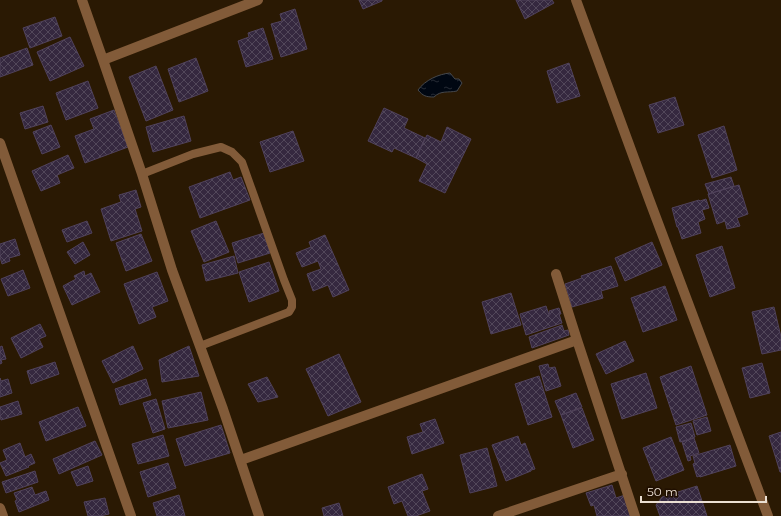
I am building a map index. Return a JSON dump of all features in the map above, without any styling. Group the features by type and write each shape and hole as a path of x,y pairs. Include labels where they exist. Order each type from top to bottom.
{"street":[{"path":"82,0 142,174 172,270 223,409 259,516"},
{"path":"103,60 258,0"},
{"path":"576,0 651,206 768,516"},
{"path":"0,143 130,516"},
{"path":"556,274 576,340 635,516"},
{"path":"241,460 576,340"},
{"path":"498,516 622,474"},
{"path":"0,508 3,516"}],"lane":[{"path":"142,174 193,154 221,146 232,152 242,162 292,300 292,307 289,312 200,346"}],"water":[{"path":"450,73 455,79 459,79 462,83 457,91 442,93 431,97 423,95 418,90 424,83 432,78"}],"building":[{"path":"359,0 382,0 382,1 363,9"},
{"path":"516,0 552,0 554,3 525,19"},
{"path":"295,9 307,49 281,57 271,24 282,21 280,14"},
{"path":"55,17 62,36 30,48 23,28"},
{"path":"263,28 273,59 246,67 238,41 249,37 248,33"},
{"path":"70,37 84,66 50,81 37,52"},
{"path":"27,48 33,65 0,77 0,58"},
{"path":"196,58 208,91 179,102 168,69"},
{"path":"569,63 580,96 557,103 547,71"},
{"path":"156,66 173,110 146,121 129,77"},
{"path":"88,81 98,108 66,120 56,93"},
{"path":"675,97 684,125 658,133 649,105"},
{"path":"43,106 48,122 25,129 20,113"},
{"path":"384,108 408,119 404,128 425,138 416,158 394,148 392,152 368,141"},
{"path":"114,110 128,147 85,163 75,136 94,129 90,119"},
{"path":"184,116 191,141 153,152 146,127"},
{"path":"51,125 60,147 42,154 33,132"},
{"path":"724,126 737,170 712,178 698,135"},
{"path":"447,127 471,139 445,193 419,181 427,164 416,158 427,135 441,142"},
{"path":"293,131 304,161 270,172 260,142"},
{"path":"68,155 74,168 57,175 60,183 41,191 32,171"},
{"path":"230,172 233,180 241,177 250,200 200,218 189,187"},
{"path":"731,177 734,186 709,194 705,184"},
{"path":"739,185 748,214 737,218 740,226 727,229 725,221 717,224 708,194"},
{"path":"136,190 141,207 135,209 142,231 111,241 101,209 121,202 119,195"},
{"path":"706,199 709,208 702,210 705,219 698,222 701,233 682,239 672,208"},
{"path":"87,221 92,233 67,242 62,230"},
{"path":"216,221 229,252 204,262 191,231"},
{"path":"264,233 270,253 238,263 232,243"},
{"path":"141,234 152,261 126,271 116,243"},
{"path":"325,235 349,290 333,297 328,285 313,291 307,274 321,269 318,261 302,267 296,253 311,247 309,242"},
{"path":"15,239 20,255 9,258 10,261 2,264 0,257 0,244"},
{"path":"83,242 90,255 75,264 67,252"},
{"path":"652,242 662,265 625,281 615,258"},
{"path":"722,246 735,288 710,297 696,255"},
{"path":"234,256 238,273 206,281 202,265"},
{"path":"269,262 279,291 249,302 239,272"},
{"path":"611,266 618,286 601,291 603,298 572,307 565,284 582,278 581,276"},
{"path":"23,270 30,288 8,296 1,279"},
{"path":"84,271 85,276 91,273 100,292 72,305 63,286 76,279 74,276"},
{"path":"157,272 168,301 152,307 156,317 139,324 124,284"},
{"path":"665,286 677,320 643,332 631,298"},
{"path":"511,293 521,325 491,334 482,302"},
{"path":"546,306 549,315 549,311 559,308 562,323 526,335 520,314"},
{"path":"774,307 781,337 781,350 762,354 752,312"},
{"path":"40,324 46,336 39,339 43,347 21,358 11,338"},
{"path":"562,325 564,331 568,330 569,335 532,348 529,337"},
{"path":"625,341 634,361 606,374 596,354"},
{"path":"2,346 6,359 1,360 2,363 0,364 0,347"},
{"path":"133,346 143,369 113,383 102,361"},
{"path":"189,346 199,376 162,382 159,360"},
{"path":"339,354 361,402 328,416 306,369"},
{"path":"55,362 59,374 31,384 27,371"},
{"path":"762,363 770,393 750,398 742,368"},
{"path":"548,364 549,368 555,367 561,386 546,391 539,366"},
{"path":"691,366 707,415 676,425 660,377"},
{"path":"646,373 657,408 622,419 611,384"},
{"path":"539,376 552,417 528,425 515,384"},
{"path":"267,377 278,397 258,402 248,384"},
{"path":"0,378 1,381 8,379 12,393 0,397"},
{"path":"146,379 151,395 120,405 115,389"},
{"path":"201,392 208,420 168,428 162,401"},
{"path":"576,393 582,407 561,415 555,401"},
{"path":"156,399 165,429 153,433 143,403"},
{"path":"18,401 22,414 1,420 0,407"},
{"path":"78,407 86,426 46,441 39,422"},
{"path":"582,408 594,440 573,448 561,415"},
{"path":"707,417 711,431 697,435 693,421"},
{"path":"435,419 444,443 412,454 407,437 423,432 420,424"},
{"path":"691,423 695,437 680,442 676,427"},
{"path":"221,425 230,453 185,466 176,439"},
{"path":"781,432 781,472 780,472 769,436"},
{"path":"163,435 169,456 138,464 132,444"},
{"path":"518,436 521,445 525,443 535,469 506,481 492,445"},
{"path":"671,437 684,470 656,481 643,448"},
{"path":"694,438 699,453 690,456 691,460 688,461 682,442"},
{"path":"95,441 102,455 59,474 53,459"},
{"path":"20,443 25,457 31,454 35,463 6,476 0,463 7,460 3,450"},
{"path":"730,445 736,466 697,477 693,464 695,463 693,456"},
{"path":"487,448 497,486 470,493 460,455"},
{"path":"168,463 176,488 148,497 140,472"},
{"path":"88,466 93,481 77,486 71,472"},
{"path":"35,471 38,482 6,493 2,482"},
{"path":"422,474 428,489 422,491 430,511 416,516 408,516 402,501 394,504 388,487"},
{"path":"612,485 616,498 625,495 632,516 597,516 594,505 591,506 586,493"},
{"path":"697,486 707,516 660,516 656,505 662,497"},
{"path":"32,487 35,495 46,491 49,500 19,512 14,493"},
{"path":"179,495 185,516 157,516 153,503"},
{"path":"105,498 109,514 88,516 84,502"},
{"path":"339,503 343,516 324,516 322,508"}]}
